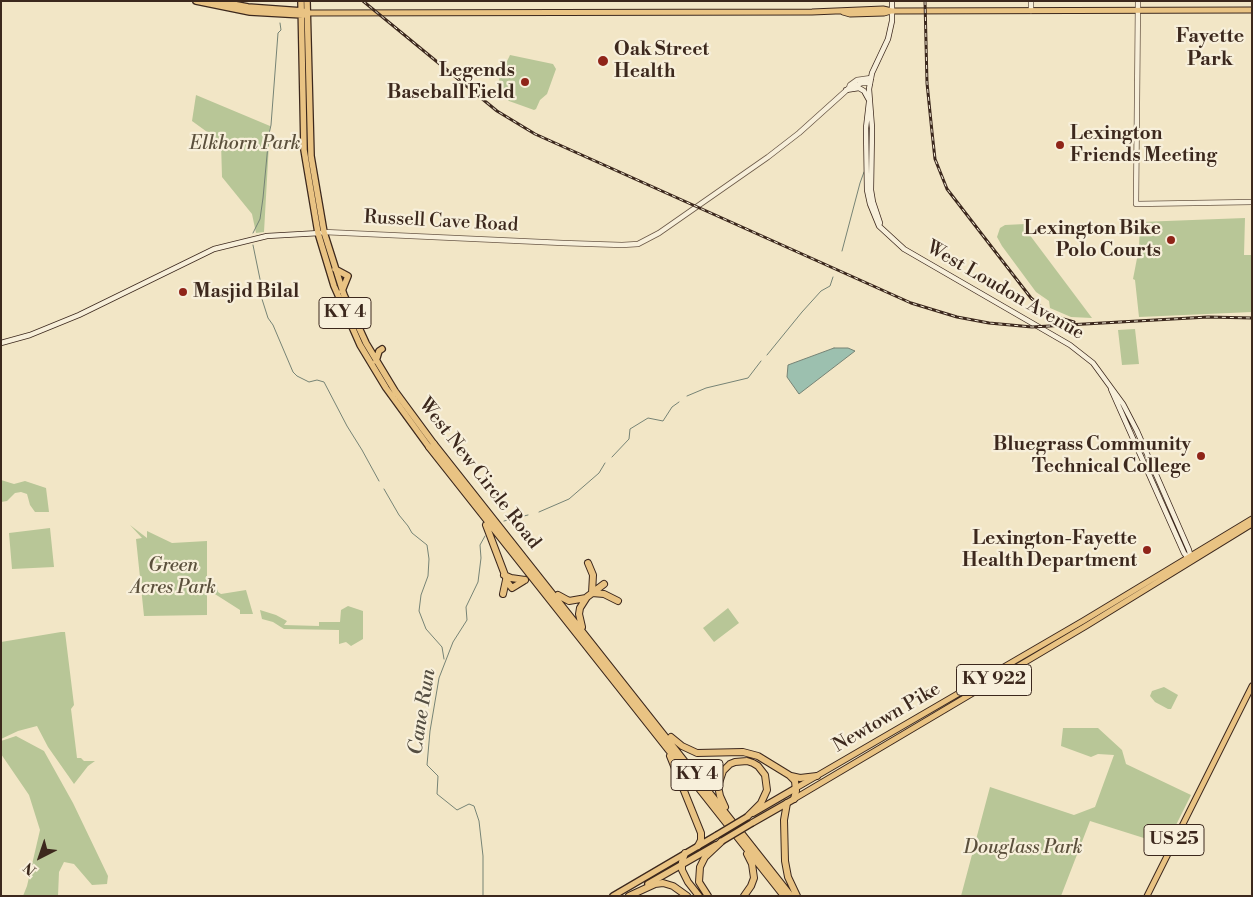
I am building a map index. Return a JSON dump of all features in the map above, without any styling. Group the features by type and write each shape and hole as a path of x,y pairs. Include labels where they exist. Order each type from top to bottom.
{"highway":[{"path":"196,1 250,12 303,13"},
{"path":"216,1 248,7 303,13"},
{"name":"West New Circle Road","path":"300,1 303,13 311,150 321,233 334,285 360,345 386,388 551,590 791,896"},
{"name":"West New Circle Road","path":"303,13 307,1"},
{"name":"West New Circle Road","path":"321,233 342,291 369,348 400,399 432,446 479,510 784,896"},
{"path":"334,268 348,276 342,291"},
{"path":"369,348 382,349 379,351 376,360"},
{"path":"479,510 490,532 505,577 504,594"},
{"path":"588,563 592,575 590,595"},
{"path":"505,577 525,580 540,587"},
{"path":"586,634 580,622 580,608 590,595 604,584"},
{"path":"551,590 563,599 574,601 590,595 604,594 618,601"},
{"path":"574,601 580,608"},
{"path":"662,730 682,746 697,753 748,753 758,756 789,775 795,781 794,798"},
{"path":"668,750 701,833 698,846"},
{"path":"731,820 720,796 719,781 726,768 741,761 758,766 765,775 768,785 763,800 747,817"},
{"path":"789,775 800,778 817,776"},
{"name":"Newtown Pike","path":"612,896 796,788"},
{"name":"Newtown Pike","path":"629,896 794,798"},
{"path":"786,803 784,820 785,861 788,877 797,896"},
{"path":"736,836 753,869 753,883 744,896"},
{"path":"708,896 699,882 700,867 705,857 722,841"},
{"path":"685,853 682,865 684,876 699,896"},
{"path":"629,896 654,884 663,883 673,886 687,896"}],"main road":[{"name":"West Loudon Avenue","path":"892,1 888,39 870,81 866,128 868,193 879,226 904,249 1078,351 1093,363 1123,404 1137,431 1191,562"},
{"path":"1031,1 1031,11"},
{"path":"1138,1 1136,204 1252,202"},
{"path":"303,13 841,11 850,14 892,11 1252,10"},
{"name":"Russell Cave Road","path":"1,343 30,335 79,315 221,246 266,236 321,233 638,244 659,233 768,157 800,133 847,89 870,81"},
{"path":"847,89 859,88 864,92 869,101"},
{"name":"Newtown Pike","path":"794,798 991,682 1018,662 1252,519"},
{"name":"Newtown Pike","path":"796,788 988,676 1018,662 1191,562 1252,524"},
{"path":"988,676 991,682"},
{"name":"US 25","path":"1147,896 1252,686"}],"green space":[{"name":"Legends Baseball Field","path":"510,55 553,64 556,69 547,94 540,100 534,110 509,101 502,96 499,78"},
{"name":"Elkhorn Park","path":"196,95 270,126 264,232 256,233 252,214 222,177 221,142 192,121"},
{"path":"1245,218 1244,255 1252,255 1252,312 1139,317 1135,280 1133,279 1139,248 1140,222"},
{"path":"1025,224 1029,234 1092,318 1071,317 1050,308 1049,301 1036,292 1002,246 997,237 1000,228 1005,225"},
{"path":"1135,329 1139,364 1122,365 1118,330"},
{"path":"1,480 14,484 25,481 46,488 49,512 35,512 30,505 27,494 21,492 15,493 7,501 1,502"},
{"name":"Green Acres Park","path":"130,525 147,538 147,531 172,543 207,541 207,582 221,594 246,590 253,614 240,614 240,610 207,589 207,615 144,616 136,539 142,538"},
{"path":"50,528 54,567 12,569 9,533"},
{"path":"348,606 363,611 363,639 351,646 346,642 339,644 339,630 284,629 273,622 262,619 260,610 287,621 284,625 319,626 319,622 340,622 341,610"},
{"path":"728,608 739,623 714,642 703,628"},
{"path":"65,632 74,705 71,709 77,758 81,758 84,761 95,761 88,766 74,784 48,747 37,726 18,731 1,739 1,642"},
{"path":"1164,687 1178,695 1171,709 1155,702 1150,696 1152,691"},
{"name":"Douglass Park","path":"1063,728 1098,728 1122,750 1126,764 1191,795 1166,845 1090,821 1061,896 961,896 990,787 1074,815 1095,807 1114,755 1098,754 1091,757 1061,746"},
{"path":"16,736 44,751 73,803 108,876 107,884 92,885 74,864 64,862 59,872 58,896 23,896 40,830 29,795 1,754 1,741"}],"shaded area":[{"path":"834,348 848,348 855,351 799,394 787,377 788,365"}],"waterway":[{"path":"253,233 260,219 263,198 278,33 281,30 280,23"},
{"name":"Cane Run","path":"842,251 864,172"},
{"path":"253,245 261,284 261,296 268,318 273,325 293,372 309,382 317,380 324,382 379,481"},
{"name":"Cane Run","path":"767,355 821,291 830,286 833,277"},
{"name":"Cane Run","path":"687,396 706,388 748,378 761,361"},
{"name":"Cane Run","path":"612,457 629,439 630,429 648,418 663,421 672,407 679,402"},
{"name":"Cane Run","path":"539,512 569,499 599,473 605,463"},
{"path":"384,489 412,533 427,545 429,559 428,576 421,595 419,611 426,629 442,647 444,659"},
{"name":"Cane Run","path":"504,521 528,515"},
{"name":"Cane Run","path":"483,896 483,856 479,821 474,806 469,804 457,810 437,794 438,776 427,765 430,731 439,678 453,642 467,620 466,607 478,582 481,558 480,545 485,536"}],"railway":[{"path":"363,1 497,111 535,134 911,303 957,317 989,323 1032,327 1208,317 1252,318"},
{"path":"925,1 927,83 935,159 947,189 1031,298 1046,311 1074,322"}],"place":[{"name":"Oak Street Health","path":"603,61"},
{"name":"Legends Baseball Field","path":"525,82"},
{"name":"Lexington Friends Meeting","path":"1060,145"},
{"name":"Lexington Bike Polo Courts","path":"1171,240"},
{"name":"Masjid Bilal","path":"183,292"},
{"name":"Bluegrass Community Technical College","path":"1201,456"},
{"name":"Lexington-Fayette Health Department","path":"1147,550"}],"district":[{"name":"Fayette Park","path":"1210,48"}]}
